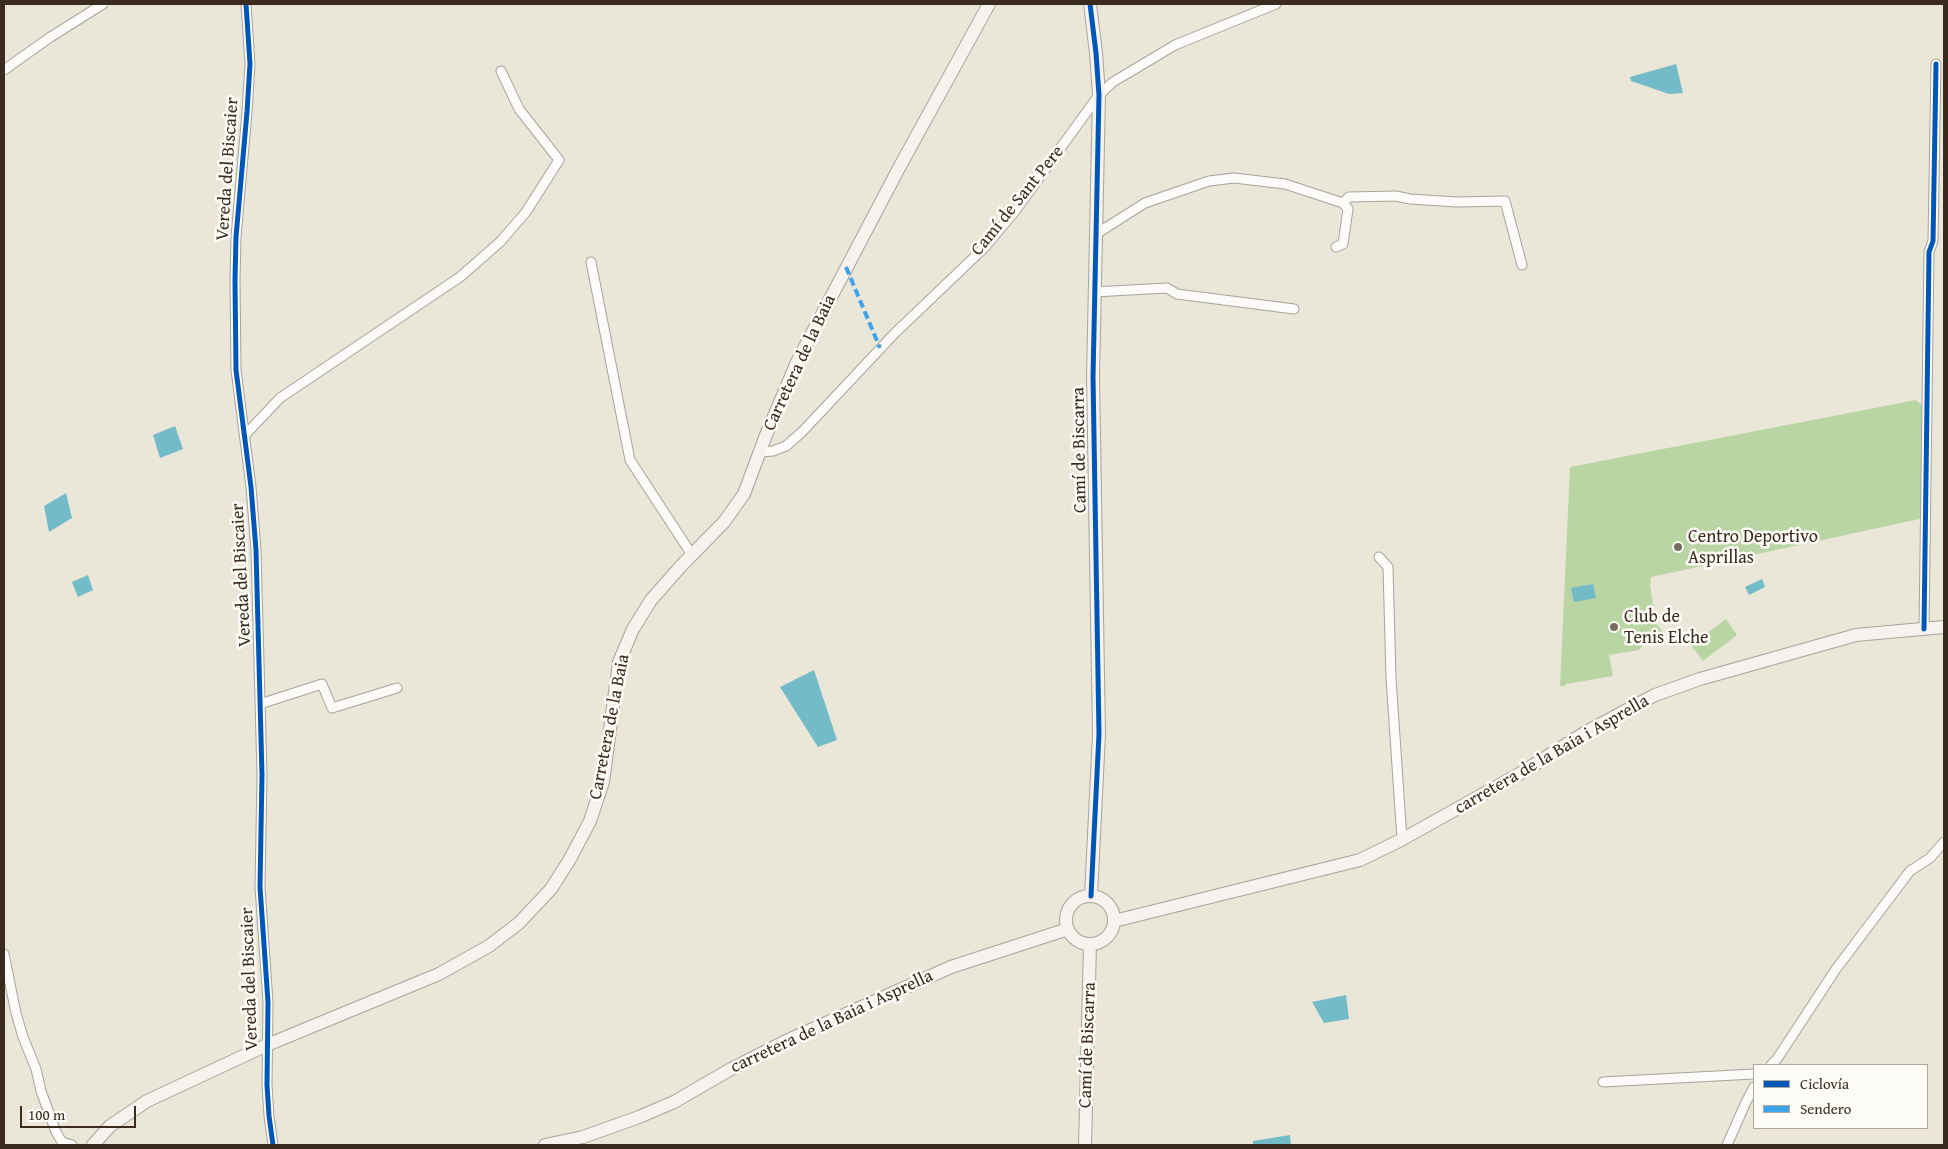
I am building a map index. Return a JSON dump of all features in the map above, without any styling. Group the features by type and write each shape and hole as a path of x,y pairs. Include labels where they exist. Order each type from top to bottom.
{"main road":[{"name":"Carretera de la Baia","path":"93,1145 110,1126 148,1101 267,1046 439,974 488,946 519,923 551,889 570,859 590,821 603,782 619,662 633,629 651,600 724,522 744,494 801,354 899,168 989,4"},
{"name":"Camí de Biscarra","path":"1090,4 1099,95 1092,376 1099,734 1091,896"},
{"name":"carretera de la Baia i Asprella","path":"1114,921 1360,860 1521,773 1586,732 1656,695 1710,676 1856,635 1944,627"},
{"path":"1091,896 1101,898 1106,902 1111,909 1114,921 1108,936 1101,942 1090,944 1078,941 1068,929 1066,921 1069,908 1079,898 1091,896"},
{"name":"carretera de la Baia i Asprella","path":"545,1145 583,1137 657,1110 784,1042 935,974 974,958 1068,929"},
{"name":"Camí de Biscarra","path":"1085,1145 1090,944"}],"street":[{"path":"4,70 49,38 103,4"},
{"name":"Vereda del Biscaier","path":"246,4 250,64 235,280 236,370 251,487 256,550 262,775 260,887 268,1002 268,1108 273,1145"},
{"name":"Camí de Sant Pere","path":"760,452 773,451 786,446 802,432 895,333 985,247 1015,211 1099,95 1113,82 1175,45 1276,4"},
{"path":"1924,629 1929,252 1933,241 1936,64"},
{"path":"244,435 280,398 460,277 500,242 526,212 559,160 519,109 501,71"},
{"path":"1096,234 1145,203 1209,181 1234,178 1277,182 1343,203 1348,209 1343,244 1336,247"},
{"path":"1343,203 1349,197 1386,196 1457,202 1505,201 1522,265"},
{"path":"591,262 630,460 692,555"},
{"path":"1094,292 1167,288 1177,294 1294,308"},
{"path":"1379,556 1388,567 1391,678 1402,839"},
{"path":"260,704 322,684 332,708 397,688"},
{"path":"1771,1064 1778,1058 1836,969 1910,871 1930,858 1944,842"},
{"path":"4,954 16,1014 36,1069 41,1090 56,1132 62,1142 72,1145"},
{"path":"1603,1082 1753,1074"},
{"path":"1727,1145 1753,1089"}],"green space":[{"name":"Centro Deportivo Asprillas","path":"1916,400 1924,407 1924,518 1651,577 1650,585 1656,623 1663,632 1654,637 1651,636 1639,650 1609,655 1613,676 1560,686 1570,467"},
{"path":"1726,619 1737,635 1703,661 1691,645"}],"water":[{"path":"1676,64 1683,93 1669,94 1631,81 1630,77"},
{"path":"175,426 183,449 160,458 153,435"},
{"path":"66,493 72,518 49,532 44,506"},
{"path":"88,575 93,590 78,597 72,582"},
{"path":"1762,579 1765,587 1749,595 1745,587"},
{"path":"1593,584 1596,598 1574,602 1571,588"},
{"path":"814,670 837,740 818,747 780,687"},
{"path":"1346,995 1349,1019 1324,1023 1312,1002"},
{"path":"1290,1135 1291,1145 1253,1145 1253,1141"}],"marked path":[{"path":"846,267 880,348"}],"cycle path":[{"path":"246,4 250,64 236,237 236,370 251,487 256,550 262,775 260,887 268,1002 267,1085 273,1145"},
{"path":"1090,4 1099,95 1093,377 1099,734 1091,896"},
{"path":"1924,629 1929,252 1933,241 1936,64"}],"place":[{"name":"Centro Deportivo Asprillas","path":"1678,547"},
{"name":"Club de Tenis Elche","path":"1614,627"}]}
